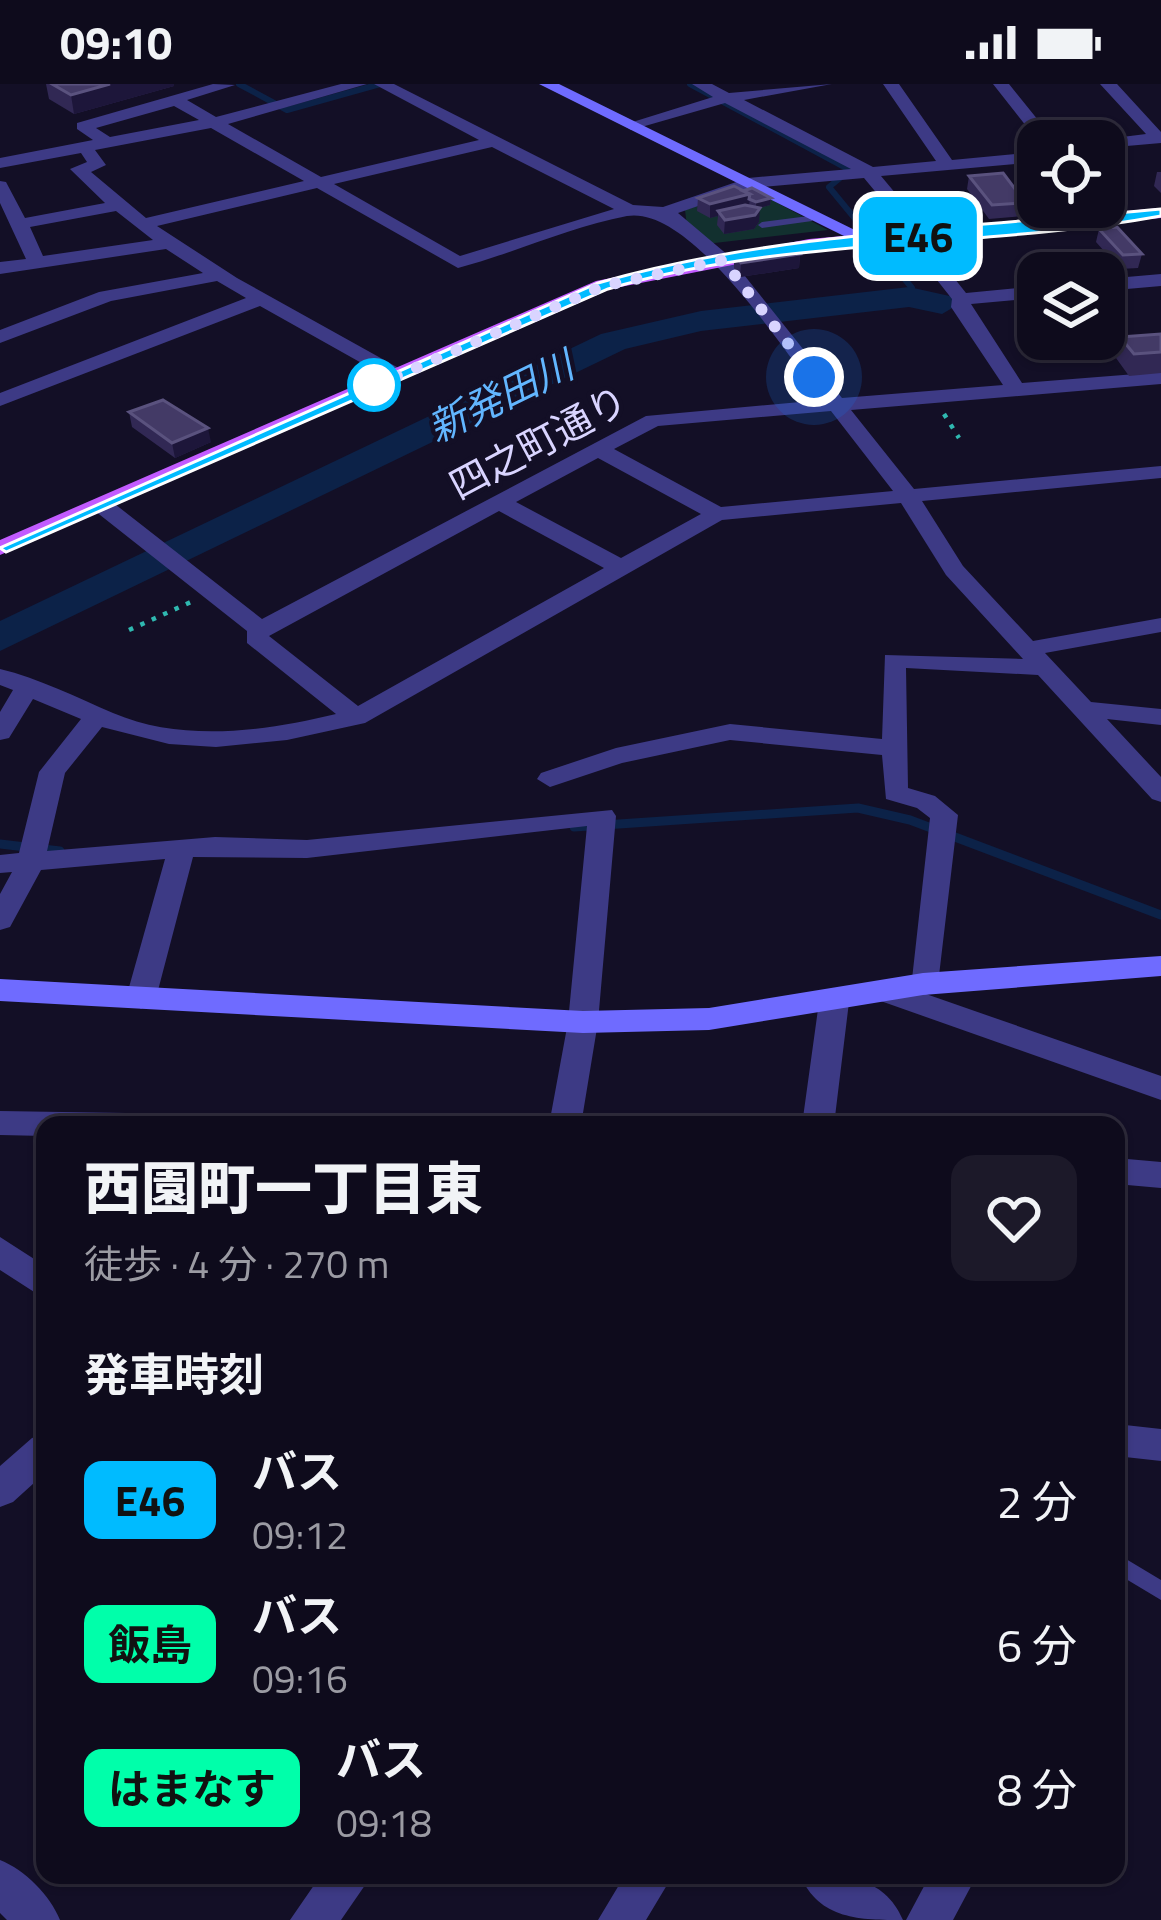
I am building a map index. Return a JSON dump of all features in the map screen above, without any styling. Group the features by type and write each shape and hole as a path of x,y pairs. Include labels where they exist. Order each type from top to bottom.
{"main road":[{"path":"0,548 603,286 723,260 868,241 1161,213"}],"street":[{"path":"107,143 83,126 226,84 269,108"},
{"path":"0,163 216,122 359,84"},
{"path":"382,84 629,210"},
{"path":"547,84 868,241"},
{"path":"700,84 867,170 917,236 1016,389"},
{"path":"631,125 727,98 824,84"},
{"path":"891,84 945,162"},
{"path":"1001,84 1030,120"},
{"path":"1108,84 1157,143"},
{"path":"176,101 458,262 629,210 665,212 748,183 1017,158"},
{"path":"142,224 496,141"},
{"path":"1125,142 1157,143"},
{"path":"38,262 0,184 98,166 86,147"},
{"path":"78,169 116,206 215,276 398,375"},
{"path":"20,224 116,206"},
{"path":"665,212 723,260 906,493 954,570 1161,793"},
{"path":"0,268 169,243"},
{"path":"0,337 106,296 215,276"},
{"path":"1125,284 1161,280"},
{"path":"961,303 1017,295"},
{"path":"0,400 261,299"},
{"name":"四之町通り","path":"260,629 653,420 1161,379"},
{"path":"598,449 717,514"},
{"path":"0,676 167,736 231,739 356,717 717,514 1161,472"},
{"path":"500,502 620,567"},
{"path":"103,506 260,629 256,638 356,717"},
{"path":"922,984 944,815 926,802 895,793 894,660 1037,658 1161,625"},
{"path":"0,732 28,687"},
{"path":"1084,709 1161,717"},
{"path":"0,920 30,864 52,772 98,715"},
{"path":"550,779 616,756 730,732 895,748"},
{"path":"0,864 181,850 307,849 602,815 583,1022 567,1116"},
{"path":"140,998 181,850"},
{"path":"0,990 583,1022 709,1019 835,1002 922,984 1161,966"},
{"path":"886,992 1161,1088"},
{"path":"819,1116 835,1002"},
{"path":"0,1123 36,1124"},
{"path":"1125,1172 1161,1175"},
{"path":"0,1251 36,1278"},
{"path":"1125,1441 1161,1445"},
{"path":"0,1490 36,1458"},
{"path":"0,1882 38,1920"},
{"path":"312,1920 342,1884"},
{"path":"620,1920 645,1884"},
{"path":"834,1884 881,1920"},
{"path":"928,1920 950,1884"}],"lane":[{"path":"762,224 809,219"},
{"path":"1125,1568 1161,1591"}],"path":[{"path":"129,630 212,592"}],"green space":[{"path":"751,189 828,230 706,244 687,226 685,210"}],"building":[{"path":"52,84 110,84 71,95"},
{"path":"1003,173 1017,189 1017,203 992,205 969,176"},
{"path":"734,186 750,194 710,204 698,198"},
{"path":"752,188 771,198 749,199 750,194 743,191"},
{"path":"745,205 760,208 755,215 725,220 718,211"},
{"path":"1118,228 1142,254 1125,255 1099,229"},
{"path":"906,243 920,250 910,254 891,248"},
{"path":"792,246 800,254 741,263 734,254"},
{"path":"1161,334 1161,352 1134,354 1125,337"},
{"path":"163,400 208,428 172,443 129,412"}],"waterway":[{"path":"239,84 287,110 380,84"},
{"path":"690,84 850,170 829,187 912,288 909,297"},
{"name":"新発田川","path":"0,638 613,341 701,321 909,297 942,304"},
{"path":"574,827 858,808 910,820 1161,915"},
{"path":"0,844 60,851"}],"bus line":[{"name":"E46","path":"0,548 603,286 655,271 802,250 1161,213"}],"route":[{"path":"374,385 356,394 603,286 655,271 723,260 814,377"}]}
